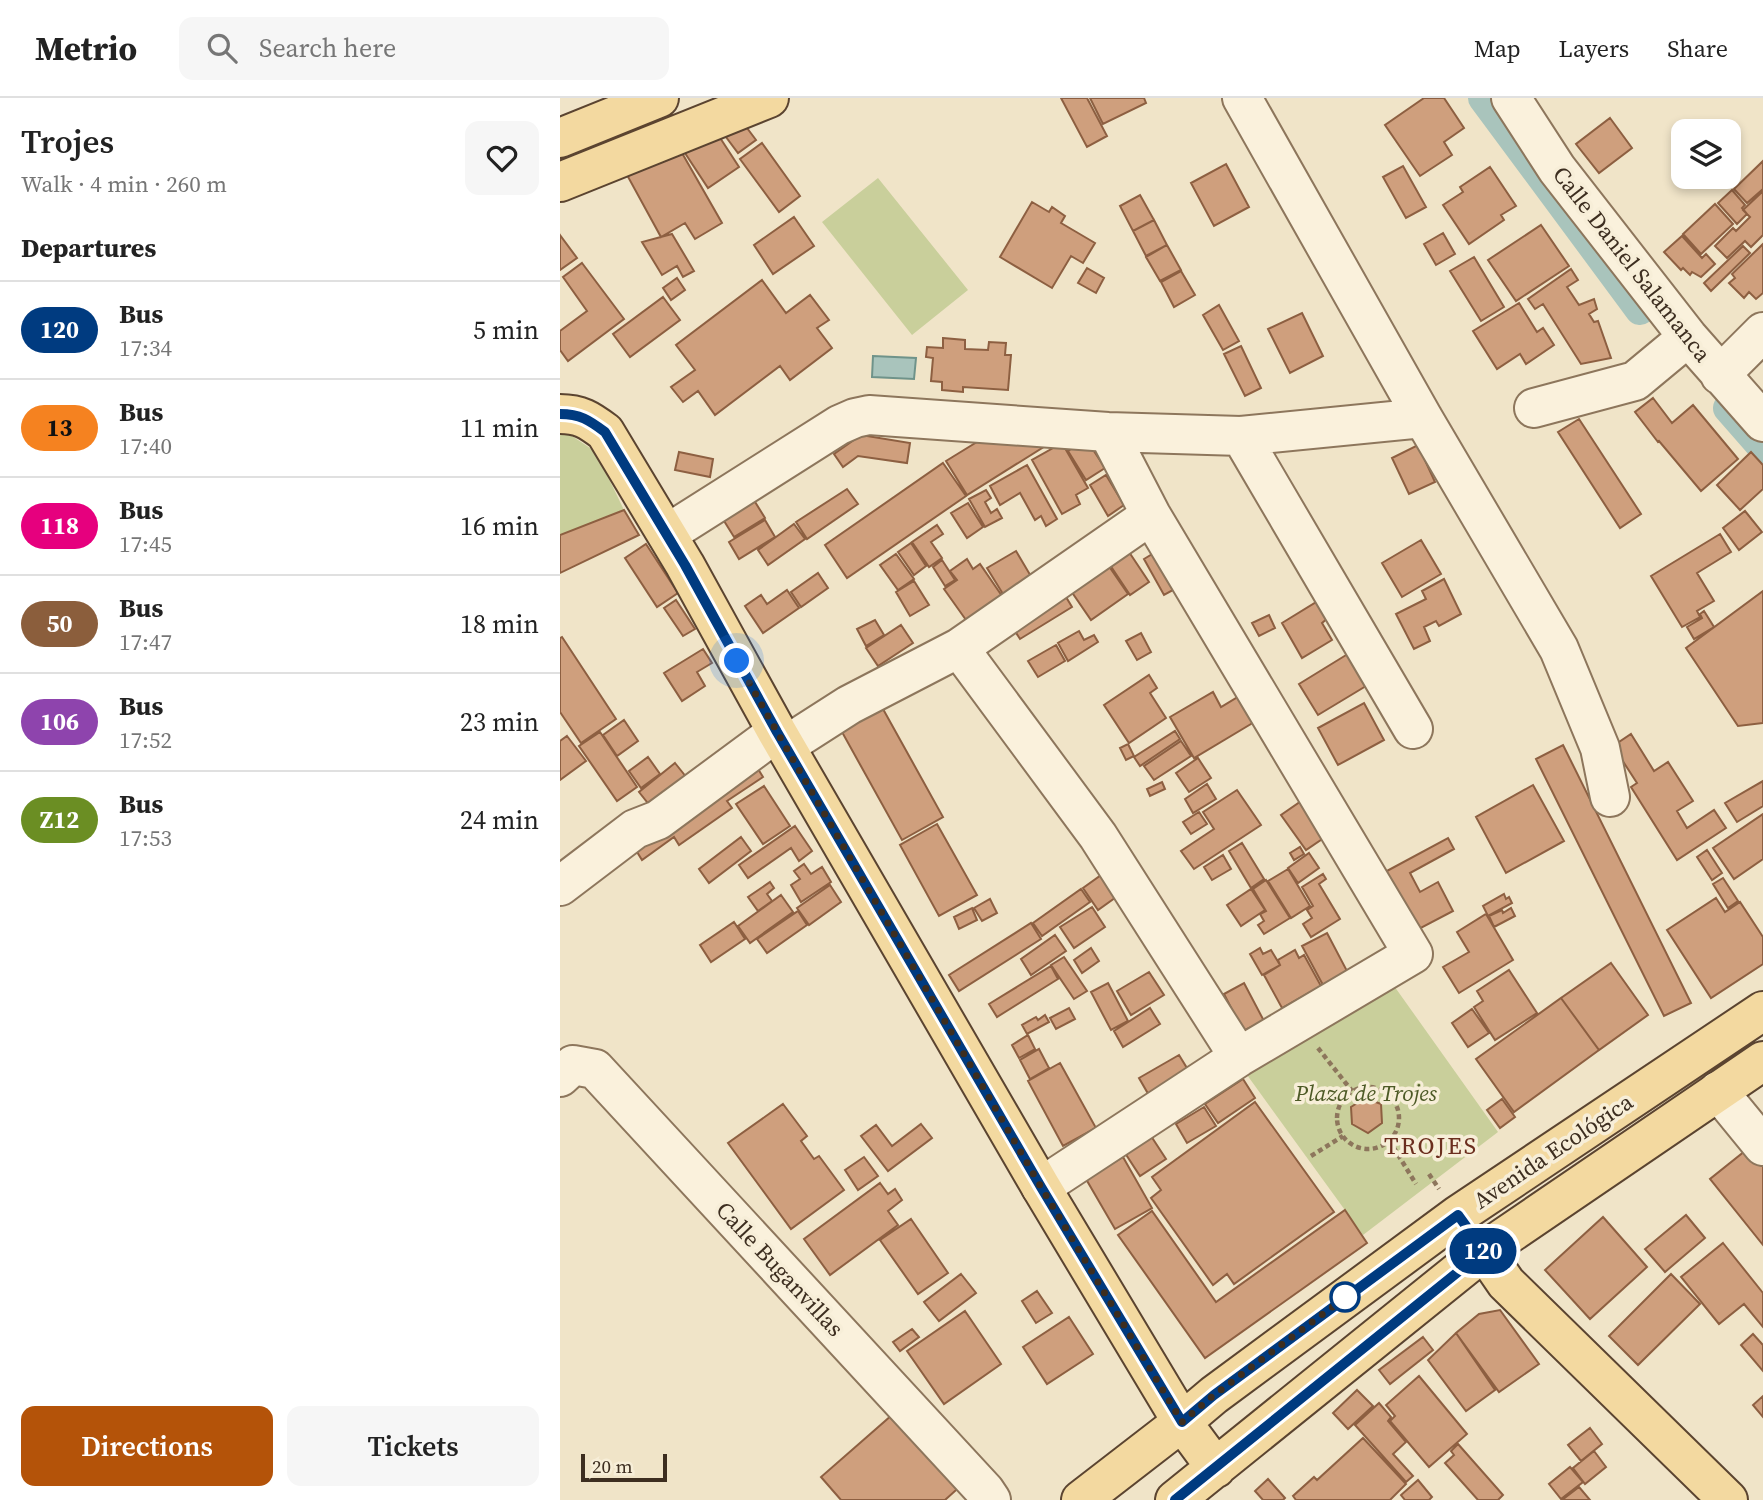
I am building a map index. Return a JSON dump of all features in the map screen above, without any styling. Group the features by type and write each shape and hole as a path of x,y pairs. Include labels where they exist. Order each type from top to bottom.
{"main road":[{"path":"560,183 769,98"},
{"path":"560,138 647,100"},
{"path":"560,414 574,414 605,432 685,565 781,739 1041,1187 1182,1422 1216,1468"},
{"name":"Avenida Ecológica","path":"1081,1500 1214,1395 1458,1215 1763,1012"},
{"name":"Avenida Ecológica","path":"1175,1500 1484,1251 1763,1061"},
{"path":"1484,1251 1506,1283 1728,1500"}],"street":[{"path":"1242,98 1423,418 1559,649 1600,748 1610,797"},
{"name":"Calle Daniel Salamanca","path":"1511,98 1557,169 1688,337 1763,422"},
{"path":"1720,375 1763,332"},
{"path":"1534,408 1635,382 1688,337"},
{"path":"667,534 839,425 869,415 1108,432 1241,436 1423,418"},
{"path":"1041,1187 1239,1057 1413,954 1152,515 1108,432"},
{"path":"1241,436 1413,729"},
{"path":"560,886 635,829 658,820 781,739 959,648 1152,515"},
{"path":"959,648 1098,836 1239,1057"},
{"name":"Calle Buganvillas","path":"560,1077 573,1065 595,1069 991,1500"},
{"path":"1718,1091 1763,1146"},
{"path":"1458,1215 1484,1251"}],"path":[{"path":"1318,1048 1352,1091"},
{"path":"1371,1087 1389,1095 1395,1103 1398,1122 1395,1132 1381,1146 1360,1148 1351,1144 1338,1127 1339,1107 1352,1091 1371,1087"},
{"path":"1311,1156 1343,1136"},
{"path":"1389,1140 1416,1184"}],"green space":[{"path":"878,178 968,290 912,335 822,222"},
{"path":"560,433 569,434 596,452 624,510 560,535"},
{"name":"Plaza de Trojes","path":"1387,976 1498,1132 1363,1235 1242,1068"}],"water":[{"path":"873,356 916,358 914,379 872,377"}],"building":[{"path":"1061,98 1087,98 1107,136 1087,147"},
{"path":"1090,98 1144,98 1146,103 1103,124"},
{"path":"1424,98 1444,98 1464,128 1444,142 1452,155 1420,176 1385,125"},
{"path":"1610,118 1632,148 1599,173 1576,144"},
{"path":"741,120 756,140 738,153 723,133"},
{"path":"715,130 739,167 708,188 683,150"},
{"path":"762,143 800,196 779,212 740,159"},
{"path":"678,146 722,223 695,239 685,223 661,237 627,175"},
{"path":"1763,161 1763,189 1747,203 1734,189 1741,189 1741,182"},
{"path":"1226,164 1249,207 1214,226 1191,183"},
{"path":"1403,166 1426,207 1406,218 1383,177"},
{"path":"1490,167 1516,206 1501,215 1504,220 1469,244 1443,205 1463,192 1460,187"},
{"path":"1732,190 1745,205 1742,208 1747,214 1737,224 1718,203"},
{"path":"1763,191 1763,235 1751,247 1745,241 1727,258 1715,246 1733,228 1736,231 1750,217 1743,210"},
{"path":"1140,195 1154,220 1133,231 1120,206"},
{"path":"1032,202 1049,212 1052,207 1065,216 1061,223 1095,243 1083,263 1071,256 1052,288 1000,257"},
{"path":"1715,204 1733,224 1701,254 1683,234"},
{"path":"794,217 814,246 773,274 754,245"},
{"path":"1154,220 1167,245 1146,256 1133,231"},
{"path":"1541,225 1569,266 1516,301 1488,260"},
{"path":"1443,233 1455,254 1436,265 1424,244"},
{"path":"672,234 694,271 683,277 677,266 662,275 642,242"},
{"path":"560,235 577,258 560,270"},
{"path":"1682,236 1702,258 1706,254 1715,264 1701,277 1692,272 1690,275 1683,268 1681,270 1664,252"},
{"path":"1763,244 1763,293 1756,299 1749,292 1744,298 1729,283 1735,278 1732,274"},
{"path":"1167,245 1181,270 1160,281 1146,257"},
{"path":"1743,246 1750,253 1711,291 1704,283"},
{"path":"1474,257 1504,307 1481,321 1450,271"},
{"path":"582,263 624,319 568,361 560,350 560,331 587,311 563,277"},
{"path":"1087,268 1104,278 1096,293 1078,283"},
{"path":"1571,269 1578,280 1567,287 1579,305 1594,299 1597,309 1589,314 1594,322 1598,321 1611,358 1581,364 1543,304 1535,309 1528,299"},
{"path":"1181,271 1195,295 1174,307 1161,282"},
{"path":"677,278 685,290 671,300 663,288"},
{"path":"762,280 786,313 810,295 829,320 817,328 832,348 790,380 780,366 715,415 698,391 683,402 671,387 695,370 676,345"},
{"path":"663,297 680,320 630,357 613,334"},
{"path":"1519,303 1537,332 1543,328 1554,345 1526,364 1520,354 1497,369 1473,331"},
{"path":"1219,305 1239,341 1223,350 1203,315"},
{"path":"1302,313 1323,356 1290,373 1268,329"},
{"path":"943,338 965,340 965,349 988,350 989,342 1006,343 1005,355 1011,355 1008,390 963,387 963,392 942,390 942,382 931,381 933,358 926,357 927,347 943,348"},
{"path":"1241,346 1261,388 1245,396 1224,354"},
{"path":"1653,398 1672,423 1693,405 1738,459 1701,491 1635,412"},
{"path":"1579,419 1641,514 1620,528 1558,432"},
{"path":"990,434 1058,438 967,495 946,461"},
{"path":"861,435 910,443 907,463 858,456 843,467 834,454"},
{"path":"1086,439 1105,468 1086,480 1068,451"},
{"path":"1062,443 1088,488 1076,495 1080,504 1062,514 1032,460"},
{"path":"1418,445 1435,482 1409,494 1392,458"},
{"path":"679,452 713,459 710,477 675,470"},
{"path":"1751,452 1763,465 1763,489 1740,510 1717,485"},
{"path":"943,463 966,496 847,578 825,545"},
{"path":"1027,465 1057,519 1046,526 1041,516 1035,520 1020,493 1000,505 990,486"},
{"path":"1106,475 1124,505 1108,516 1090,485"},
{"path":"847,489 858,504 807,539 796,522"},
{"path":"986,490 991,498 985,502 991,513 997,509 1002,518 985,527 969,499"},
{"path":"752,497 765,518 734,537 721,516"},
{"path":"968,503 983,527 967,538 951,513"},
{"path":"624,510 639,535 560,573 560,535"},
{"path":"1745,511 1762,532 1739,550 1723,528"},
{"path":"765,520 775,537 739,559 729,542"},
{"path":"794,524 805,539 768,565 758,550"},
{"path":"937,525 943,534 931,542 942,558 929,567 912,542"},
{"path":"1720,534 1731,552 1697,573 1714,601 1697,611 1700,617 1682,627 1651,576"},
{"path":"1421,540 1441,574 1402,597 1382,563"},
{"path":"911,543 926,566 914,575 898,552"},
{"path":"646,544 678,593 657,607 625,558"},
{"path":"1125,546 1149,582 1130,595 1106,559"},
{"path":"1164,547 1184,584 1164,595 1144,559"},
{"path":"1016,551 1032,578 1003,594 987,568"},
{"path":"896,554 914,579 898,590 880,565"},
{"path":"967,559 973,569 980,564 1002,596 966,620 944,589 957,580 950,571"},
{"path":"942,560 955,580 945,586 933,567"},
{"path":"1106,562 1128,594 1091,620 1069,588"},
{"path":"818,573 828,588 801,607 791,592"},
{"path":"1444,579 1461,614 1439,626 1436,621 1424,627 1430,641 1414,649 1396,614 1426,599 1422,591"},
{"path":"914,581 929,605 910,616 896,592"},
{"path":"1060,587 1072,607 1020,639 1008,620"},
{"path":"787,590 799,608 763,633 745,606 761,595 767,604"},
{"path":"1763,591 1763,723 1738,726 1686,648"},
{"path":"676,600 695,629 683,636 664,608"},
{"path":"1318,601 1328,618 1322,623 1332,640 1302,658 1282,623"},
{"path":"1704,611 1714,627 1694,639 1687,627 1702,618 1700,614"},
{"path":"1269,615 1275,628 1259,636 1252,623"},
{"path":"875,620 884,635 866,646 857,629"},
{"path":"901,625 913,643 878,666 866,648"},
{"path":"1079,631 1084,640 1094,635 1098,642 1068,661 1058,643"},
{"path":"1141,633 1151,652 1137,660 1126,641"},
{"path":"562,637 616,719 581,743 560,712"},
{"path":"1056,645 1065,661 1038,677 1028,661"},
{"path":"703,649 712,663 697,672 705,686 682,701 664,673"},
{"path":"1351,652 1371,683 1318,715 1299,684"},
{"path":"1149,675 1157,688 1150,693 1166,718 1129,743 1104,705"},
{"path":"1251,689 1266,715 1194,758 1170,717 1213,692 1221,707"},
{"path":"878,700 943,817 902,840 837,723"},
{"path":"1364,703 1384,740 1338,765 1318,728"},
{"path":"624,720 638,741 617,756 603,735"},
{"path":"1175,731 1180,739 1140,766 1134,757"},
{"path":"600,732 637,787 617,801 579,746"},
{"path":"1631,734 1654,771 1668,762 1693,801 1677,811 1687,828 1714,810 1726,828 1677,860 1631,787 1637,783 1613,746"},
{"path":"567,736 586,761 560,780 560,741"},
{"path":"1181,741 1191,756 1154,780 1144,766"},
{"path":"1128,744 1134,756 1126,760 1120,748"},
{"path":"1563,745 1691,1003 1664,1016 1536,759"},
{"path":"648,757 660,774 641,788 629,771"},
{"path":"1198,758 1211,778 1189,792 1176,773"},
{"path":"675,763 687,778 651,807 639,792"},
{"path":"755,764 763,777 727,801 732,808 679,845 674,837 642,860 634,847"},
{"path":"1763,781 1763,806 1737,822 1725,803"},
{"path":"1162,782 1165,789 1150,796 1147,789"},
{"path":"1207,784 1216,799 1193,813 1185,799"},
{"path":"1533,785 1564,841 1506,873 1476,817"},
{"path":"764,786 790,826 763,844 736,804"},
{"path":"1237,790 1261,825 1194,869 1181,851 1214,829 1203,812"},
{"path":"1310,795 1334,831 1306,850 1281,815"},
{"path":"1199,812 1207,824 1191,834 1183,822"},
{"path":"1763,814 1763,859 1734,879 1713,848"},
{"path":"937,824 977,895 939,916 900,845"},
{"path":"795,826 812,851 799,861 791,848 748,878 739,865"},
{"path":"741,837 751,851 709,883 699,869"},
{"path":"1448,838 1454,849 1410,873 1420,892 1438,882 1453,911 1417,930 1385,872"},
{"path":"1242,843 1264,879 1251,888 1229,851"},
{"path":"1300,847 1304,854 1294,860 1290,853"},
{"path":"1707,850 1722,873 1712,880 1697,857"},
{"path":"1309,853 1319,868 1298,883 1288,868"},
{"path":"1223,855 1231,869 1212,880 1204,867"},
{"path":"804,864 811,874 822,867 831,882 801,902 791,885 800,879 794,871"},
{"path":"1288,869 1310,906 1291,918 1268,881"},
{"path":"1104,873 1119,895 1098,910 1083,888"},
{"path":"1323,874 1326,879 1319,884 1340,919 1311,937 1303,924 1312,918 1307,910 1313,906 1302,887"},
{"path":"1723,878 1738,901 1728,908 1713,884"},
{"path":"1266,880 1290,918 1264,934 1258,925 1264,921 1260,914 1266,911 1253,889"},
{"path":"770,882 774,888 767,894 772,901 758,911 748,897"},
{"path":"830,885 841,902 809,925 797,908"},
{"path":"1081,889 1090,902 1042,936 1033,923"},
{"path":"1251,889 1265,910 1241,926 1227,905"},
{"path":"1504,894 1512,903 1488,916 1483,906"},
{"path":"781,895 793,912 750,943 738,926"},
{"path":"1716,898 1725,912 1740,902 1763,937 1763,964 1711,998 1667,930"},
{"path":"990,899 997,913 982,921 974,908"},
{"path":"1092,907 1105,927 1074,948 1060,927"},
{"path":"972,908 977,920 959,929 954,917"},
{"path":"1511,908 1515,916 1494,927 1489,916"},
{"path":"798,911 807,925 767,953 757,939"},
{"path":"1486,914 1513,960 1459,993 1443,967 1469,952 1457,932"},
{"path":"734,922 745,939 711,962 700,945"},
{"path":"1031,923 1041,939 959,991 949,975"},
{"path":"1327,933 1347,971 1323,985 1302,946"},
{"path":"1055,935 1066,951 1031,975 1021,959"},
{"path":"1091,948 1099,961 1082,973 1074,960"},
{"path":"1260,948 1263,954 1271,950 1280,965 1262,975 1250,954"},
{"path":"1295,950 1299,958 1304,955 1321,986 1282,1008 1264,975 1280,965 1278,960"},
{"path":"1064,957 1087,991 1074,999 1051,965"},
{"path":"1611,963 1648,1015 1599,1050 1561,998"},
{"path":"1051,966 1058,979 997,1017 989,1004"},
{"path":"1509,970 1537,1013 1495,1040 1474,1007 1483,1001 1477,991"},
{"path":"1149,972 1164,995 1131,1015 1117,991"},
{"path":"1108,983 1128,1021 1111,1030 1091,992"},
{"path":"1244,983 1264,1021 1243,1031 1224,994"},
{"path":"1561,998 1599,1050 1514,1112 1476,1059"},
{"path":"1069,1008 1075,1019 1056,1029 1050,1018"},
{"path":"1150,1008 1160,1024 1123,1047 1114,1031"},
{"path":"1472,1009 1489,1033 1468,1047 1452,1023"},
{"path":"1045,1015 1049,1022 1027,1034 1022,1025"},
{"path":"1028,1035 1035,1049 1019,1058 1012,1045"},
{"path":"1039,1049 1049,1068 1030,1079 1020,1060"},
{"path":"1179,1055 1190,1073 1150,1097 1139,1078"},
{"path":"1060,1063 1096,1128 1063,1146 1028,1081"},
{"path":"1243,1079 1255,1098 1218,1123 1205,1104"},
{"path":"1365,1098 1381,1104 1382,1123 1368,1133 1352,1124 1351,1107"},
{"path":"1502,1099 1515,1117 1500,1128 1487,1110"},
{"path":"1255,1102 1334,1212 1234,1284 1227,1274 1213,1285 1151,1198 1161,1190 1152,1177"},
{"path":"783,1104 807,1136 801,1141 814,1159 819,1156 844,1190 791,1229 728,1143"},
{"path":"1204,1107 1216,1126 1187,1143 1176,1124"},
{"path":"921,1124 932,1138 888,1171 861,1136 876,1125 892,1146"},
{"path":"1151,1136 1166,1159 1140,1176 1125,1153"},
{"path":"1750,1147 1763,1164 1763,1245 1710,1179"},
{"path":"864,1157 878,1176 858,1190 845,1170"},
{"path":"1123,1157 1152,1208 1115,1229 1086,1179"},
{"path":"880,1183 888,1194 895,1189 902,1200 888,1211 898,1225 830,1275 804,1239"},
{"path":"1345,1210 1367,1243 1205,1358 1118,1235 1152,1211 1216,1302"},
{"path":"1686,1215 1705,1238 1665,1272 1645,1249"},
{"path":"1603,1217 1647,1267 1590,1319 1545,1270"},
{"path":"911,1219 948,1273 918,1294 880,1240"},
{"path":"1723,1243 1763,1293 1763,1327 1744,1304 1719,1324 1681,1277"},
{"path":"961,1274 976,1293 939,1321 924,1302"},
{"path":"1671,1274 1700,1304 1638,1365 1609,1336"},
{"path":"1037,1291 1052,1313 1036,1323 1022,1301"},
{"path":"1500,1310 1539,1364 1499,1392 1456,1333 1479,1314"},
{"path":"965,1311 1001,1364 944,1404 907,1351"},
{"path":"1069,1317 1093,1354 1047,1384 1023,1347"},
{"path":"912,1329 919,1337 900,1351 893,1342"},
{"path":"1456,1333 1495,1390 1466,1411 1428,1360"},
{"path":"1753,1334 1763,1345 1763,1371 1741,1345"},
{"path":"1423,1337 1433,1350 1390,1384 1379,1370"},
{"path":"1419,1376 1467,1434 1429,1467 1390,1421 1395,1416 1386,1405"},
{"path":"1357,1390 1373,1406 1348,1429 1333,1413"},
{"path":"1763,1396 1763,1417 1753,1405"},
{"path":"1379,1403 1391,1417 1388,1421 1406,1442 1393,1454 1413,1476 1406,1482 1355,1425"},
{"path":"900,1408 965,1482 945,1500 841,1500 821,1477"},
{"path":"1590,1428 1602,1444 1581,1461 1568,1445"},
{"path":"1363,1438 1406,1484 1390,1500 1296,1500 1293,1496 1314,1477 1317,1480"},
{"path":"1458,1444 1503,1495 1498,1500 1478,1500 1445,1463 1454,1455 1451,1451"},
{"path":"1594,1451 1606,1467 1585,1484 1573,1468"},
{"path":"1570,1467 1583,1482 1561,1499 1549,1484"},
{"path":"1268,1479 1285,1498 1283,1500 1263,1500 1255,1491"},
{"path":"1418,1480 1432,1497 1429,1500 1405,1500 1401,1495"},
{"path":"1579,1487 1590,1500 1562,1500"}],"waterway":[{"path":"1483,98 1640,310"},
{"path":"1728,408 1763,448"}],"bus line":[{"name":"120","path":"560,414 574,414 605,432 685,565 777,732 1041,1187 1182,1422 1214,1395 1458,1215 1484,1251 1175,1500"}],"district":[{"name":"TROJES","path":"1431,1146"}],"route":[{"path":"737,661 1041,1187 1182,1422 1351,1293 1345,1297"}]}
